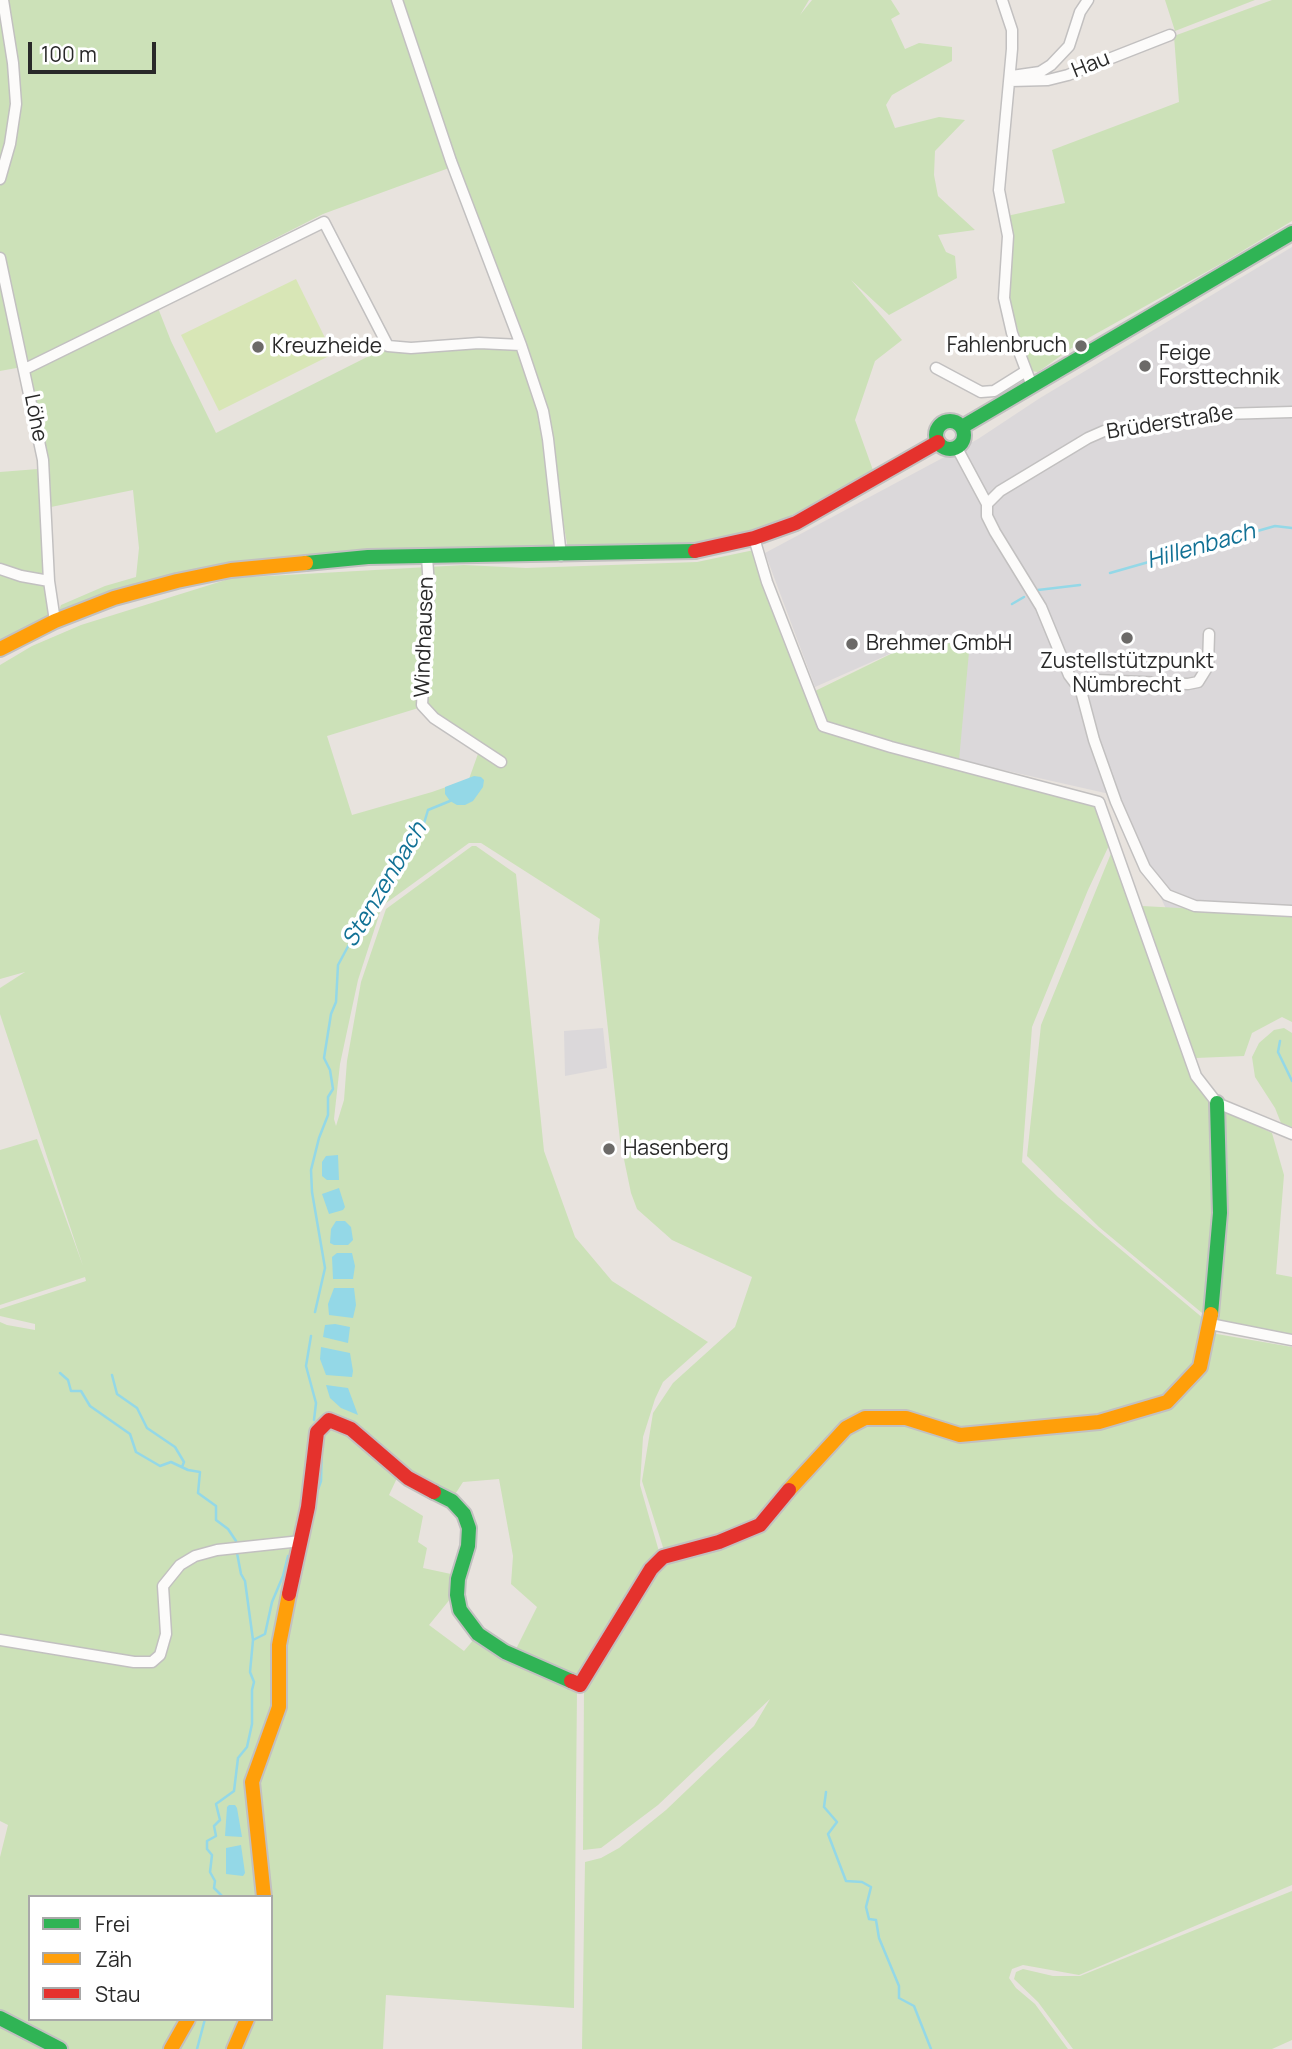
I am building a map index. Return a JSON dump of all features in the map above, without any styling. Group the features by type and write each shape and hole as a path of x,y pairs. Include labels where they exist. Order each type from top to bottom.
{"street":[{"path":"0,179 10,144 16,104 13,63 3,0"},
{"path":"397,0 451,162 521,345 543,411 561,556"},
{"path":"1002,0 1012,30 999,190 1008,236 1004,298 1012,332 1032,386"},
{"name":"Hau","path":"1010,79 1040,72 1051,65 1069,46 1080,12 1088,0"},
{"name":"Hau","path":"1010,79 1048,80 1068,75 1170,35"},
{"path":"25,369 324,222 388,346 411,348 479,343 521,345"},
{"path":"962,427 1292,233"},
{"name":"Löhe","path":"0,258 43,460 49,581 55,621"},
{"path":"936,368 981,392 995,391 1026,371"},
{"name":"Brüderstraße","path":"987,504 1000,491 1104,431 1222,414 1292,412"},
{"path":"952,421 962,427 965,438 957,448 948,449 938,442 936,431 943,423 952,421"},
{"path":"0,649 55,621 127,595 231,570 326,560 427,556 691,552 754,538 796,523 938,442"},
{"path":"957,448 987,504 987,516 995,532 1041,607 1069,675 1081,691 1094,740 1116,802 1145,868 1167,895 1195,906 1292,911"},
{"path":"754,538 767,582 823,726 1099,802 1196,1076 1217,1103 1292,1134"},
{"name":"Windhausen","path":"427,556 429,588 422,705 434,718 501,762"},
{"path":"0,569 49,581"},
{"path":"1081,691 1096,680 1188,684 1198,682 1208,666 1209,634"},
{"path":"264,1895 252,1782 279,1707 279,1645 282,1623 308,1507 317,1432 329,1420 351,1429 408,1478 452,1501 464,1514 469,1528 468,1546 458,1579 457,1595 460,1610 478,1634 505,1652 580,1685 651,1569 663,1556 719,1542 761,1525 805,1470 846,1428 865,1418 906,1418 960,1435 1099,1422 1167,1402 1199,1367 1210,1324 1220,1213 1217,1103"},
{"path":"1210,1324 1292,1339"},
{"path":"0,1640 134,1662 152,1662 160,1655 166,1634 163,1586 180,1565 195,1556 217,1550 301,1541"},
{"path":"0,2018 60,2049"},
{"path":"171,2049 187,2021"},
{"path":"234,2049 246,2021"}],"shaded area":[{"path":"1292,247 1292,914 1166,909 1114,795 959,760 903,648 815,687 765,553 978,439 1040,398"},
{"path":"603,1028 607,1068 565,1076 564,1031"}],"green space":[{"path":"8,0 394,0 449,168 323,214 22,367 0,371 0,180 14,142 21,103 18,58"},
{"path":"398,0 809,0 800,15 812,0 891,0 900,14 891,19 905,49 919,43 952,47 952,61 892,95 886,105 895,128 939,117 965,120 935,151 934,175 938,196 975,230 938,235 946,252 955,256 957,278 889,315 851,280 902,340 875,361 855,420 874,473 780,521 746,534 685,546 568,549 543,411"},
{"path":"1165,0 1255,0 1175,31"},
{"path":"1272,0 1292,0 1292,221 1076,345 1038,372 1031,371 1008,299 1013,236 1007,216 1065,203 1052,150 1179,102 1174,36"},
{"path":"0,10 11,68 12,104 10,130 0,167"},
{"name":"Kreuzheide","path":"296,279 333,354 219,411 181,335"},
{"path":"158,308 216,433 383,349 414,353 482,348 518,350 540,414 556,551 230,566 56,618 61,605 105,586 136,577 139,548 133,490 51,507 39,411 27,373"},
{"path":"38,469 44,576 0,564 0,472"},
{"path":"754,550 813,692 903,648 970,641 959,760 1099,802 1112,839 1088,890 1032,1027 1022,1162 1058,1197 1210,1324 1211,1333 1292,1347 1292,1885 1079,1975 1023,1965 1012,1969 1009,1978 1016,1988 1035,2004 1068,2049 582,2049 585,1862 601,1858 619,1848 666,1810 754,1726 770,1699 658,1805 601,1848 583,1850 584,1689 653,1574 667,1560 642,1481 653,1413 673,1383 735,1327 752,1277 672,1240 637,1209 620,1140 598,938 600,919 481,843 469,843 382,906 358,980 340,1064 334,1119 336,1126 344,1100 347,1061 361,982 386,909 472,846 476,846 516,874 544,1151 575,1237 612,1281 708,1342 663,1382 643,1437 640,1485 660,1555 578,1682 514,1653 537,1607 511,1584 513,1556 499,1479 463,1482 452,1499 398,1476 389,1495 423,1516 418,1542 427,1548 423,1568 451,1574 451,1598 429,1625 464,1651 475,1638 494,1653 577,1690 574,2008 386,1995 383,2049 0,2049 0,1857 8,1825 0,1821 0,1643 106,1658 82,1648 0,1637 0,1322 35,1330 35,1324 0,1316 0,1309 86,1281 85,1277 0,1305 0,1150 37,1139 83,1266 0,1014 0,988 25,972 0,979 0,665 32,646 81,625 232,578 464,565 526,568 697,562","holes":["425,706 479,751 469,779 352,815 327,736"]},
{"path":"0,573 44,585 50,618 0,646"},
{"path":"1112,851 1195,1079 1215,1105 1217,1214 1208,1318 1099,1227 1027,1156 1041,1025"},
{"path":"1142,906 1292,914 1292,1022 1282,1017 1252,1033 1244,1056 1196,1058"},
{"path":"1284,1028 1292,1033 1292,1127 1281,1123 1275,1108 1255,1077 1252,1057 1259,1043 1274,1030"},
{"path":"1221,1109 1272,1133 1284,1175 1276,1274 1292,1277 1292,1338 1214,1321"},
{"path":"1292,1891 1292,2040 1272,2049 1073,2049 1038,2002 1014,1979 1016,1972 1023,1969 1053,1976 1080,1976"}],"water":[{"path":"474,776 484,780 483,787 473,801 457,805 450,801 445,794 445,787"},
{"path":"338,1155 339,1180 327,1180 322,1176 322,1162 326,1156"},
{"path":"339,1188 345,1207 329,1214 322,1194"},
{"path":"336,1221 345,1221 351,1227 353,1240 348,1245 330,1243 331,1229"},
{"path":"337,1253 352,1253 355,1266 353,1279 333,1279 332,1257"},
{"path":"334,1288 354,1288 356,1305 353,1318 329,1315 328,1304"},
{"path":"325,1325 350,1327 348,1343 323,1337"},
{"path":"321,1347 350,1353 352,1377 326,1375 320,1359"},
{"path":"326,1385 348,1388 358,1415 341,1408 330,1398"},
{"path":"229,1805 235,1805 237,1808 242,1837 225,1836"},
{"path":"241,1845 245,1873 243,1876 226,1874 226,1848"}],"waterway":[{"name":"Hillenbach","path":"1110,573 1275,526 1292,528"},
{"name":"Hillenbach","path":"1038,590 1080,585"},
{"name":"Hillenbach","path":"1012,604 1024,597"},
{"name":"Stenzenbach","path":"315,1312 325,1268 312,1192 311,1170 328,1115 328,1097 333,1089 330,1070 324,1058 331,1014 336,1002 338,965 387,874 400,867 416,835 422,830 428,810 450,801"},
{"path":"1280,1041 1278,1052 1292,1081"},
{"name":"Stenzenbach","path":"311,1336 306,1366 316,1403 314,1420"},
{"path":"60,1373 68,1380 71,1391 81,1391 90,1406 130,1434 136,1452 160,1466 171,1462 200,1472 198,1493 216,1506 216,1520 228,1529 236,1541"},
{"path":"112,1375 117,1394 137,1408 147,1428 175,1447 184,1462 182,1467"},
{"name":"Stenzenbach","path":"316,1495 321,1481 322,1444"},
{"path":"237,1553 245,1581 253,1640"},
{"name":"Stenzenbach","path":"221,1895 214,1888 215,1881 210,1872 212,1855 207,1849 207,1841 216,1836 214,1826 220,1820 216,1804 234,1791 238,1758 247,1747 252,1724 254,1682 250,1672 253,1640 265,1634 272,1602 288,1556"},
{"path":"826,1792 824,1807 837,1822 828,1834 846,1881 862,1882 871,1887 866,1907 869,1919 876,1920 879,1938 899,1986 899,1998 914,2006 931,2049"},
{"name":"Stenzenbach","path":"197,2049 204,2021"}],"traffic: fast":[{"path":"962,427 1292,233"},
{"path":"950,421 960,425 964,435 960,445 950,449 940,445 936,435 940,425 950,421"},
{"path":"306,563 368,557 695,551"},
{"path":"1211,1314 1220,1213 1217,1103"},
{"path":"434,1492 452,1501 464,1514 469,1528 468,1546 458,1579 460,1610 478,1634 505,1652 571,1681"},
{"path":"0,2018 60,2049"}],"traffic: slow":[{"path":"0,649 55,621 114,598 231,570 306,563"},
{"path":"789,1490 846,1428 865,1418 906,1418 960,1435 1099,1422 1167,1402 1200,1367 1211,1314"},
{"path":"264,1895 252,1782 279,1707 279,1645 289,1594"},
{"path":"171,2049 187,2021"},
{"path":"234,2049 246,2021"}],"traffic: jam":[{"path":"695,551 754,538 796,523 938,442"},
{"path":"289,1594 308,1507 317,1432 329,1420 351,1429 408,1478 434,1492"},
{"path":"571,1681 580,1685 651,1569 663,1557 719,1542 760,1525 789,1490"}],"place":[{"name":"Fahlenbruch","path":"1081,346"},
{"name":"Kreuzheide","path":"258,347"},
{"name":"Feige Forsttechnik","path":"1145,366"},
{"name":"Zustellstützpunkt Nümbrecht","path":"1127,638"},
{"name":"Brehmer GmbH","path":"852,644"},
{"name":"Hasenberg","path":"609,1149"}]}
